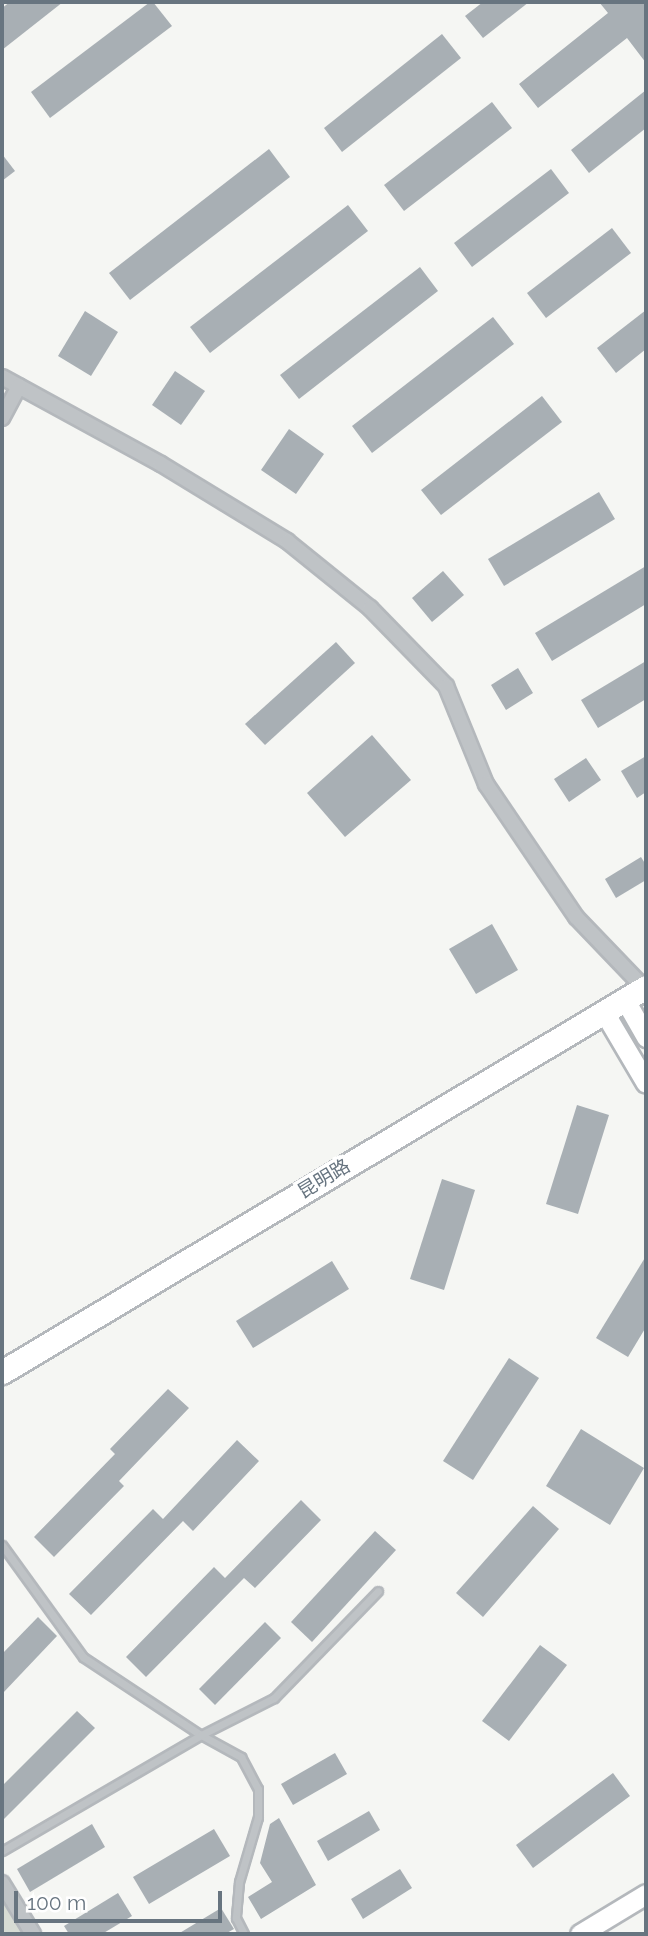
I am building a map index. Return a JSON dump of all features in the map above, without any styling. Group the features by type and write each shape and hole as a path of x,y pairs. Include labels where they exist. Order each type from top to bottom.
{"main road":[{"name":"昆明路","path":"2,1387 640,997"},
{"path":"640,997 646,1037"},
{"name":"昆明路","path":"2,1372 608,1019"},
{"path":"608,1019 646,1083"},
{"path":"580,1934 646,1894"}],"street":[{"path":"2,377 161,464 287,541 370,608 446,686 486,784 576,916 640,997"},
{"path":"2,418 19,386"},
{"path":"2,1883 33,1934"}],"lane":[{"path":"2,1545 83,1657 201,1735 241,1757 258,1788 258,1817 239,1882 236,1917 244,1934"},
{"path":"2,1851 201,1735 274,1698 378,1591"}],"shaded area":[{"path":"2,1898 24,1934 2,1934"}],"building":[{"path":"10,2 63,2 2,50 2,8"},
{"path":"153,2 172,26 50,118 31,92"},
{"path":"483,2 529,2 483,38 465,16"},
{"path":"599,2 646,2 646,63 627,38 538,108 519,84 608,13"},
{"path":"442,34 461,58 342,152 324,128"},
{"path":"646,90 646,128 589,173 571,150"},
{"path":"492,102 512,128 404,211 384,185"},
{"path":"269,149 290,177 130,300 109,273"},
{"path":"2,154 15,171 2,181"},
{"path":"551,169 569,193 472,267 454,243"},
{"path":"348,205 368,231 210,353 190,327"},
{"path":"612,228 631,253 546,318 527,293"},
{"path":"420,267 438,291 299,399 280,375"},
{"path":"646,310 646,349 616,373 597,348"},
{"path":"85,311 118,332 91,376 58,356"},
{"path":"493,317 514,344 372,453 352,426"},
{"path":"175,371 205,391 181,425 152,405"},
{"path":"542,396 562,422 441,515 421,490"},
{"path":"289,429 324,454 296,494 261,470"},
{"path":"599,492 615,519 504,586 488,559"},
{"path":"646,566 646,604 552,661 535,633"},
{"path":"443,571 464,595 432,622 412,598"},
{"path":"336,642 355,663 265,745 245,724"},
{"path":"646,661 646,699 598,728 581,700"},
{"path":"518,668 533,693 506,710 491,685"},
{"path":"372,735 411,780 345,837 307,793"},
{"path":"646,756 646,792 637,798 621,771"},
{"path":"586,758 601,780 569,802 554,779"},
{"path":"641,857 646,865 646,880 616,898 605,879"},
{"path":"492,924 518,970 476,994 449,949"},
{"path":"577,1105 609,1115 578,1214 546,1204"},
{"path":"442,1179 475,1190 444,1290 410,1279"},
{"path":"646,1256 646,1327 628,1357 596,1338"},
{"path":"332,1261 349,1289 253,1348 236,1321"},
{"path":"509,1358 539,1378 473,1480 443,1461"},
{"path":"168,1389 189,1408 119,1481 124,1486 54,1557 34,1537 115,1454 110,1449"},
{"path":"581,1429 644,1468 610,1525 546,1486"},
{"path":"237,1440 259,1461 193,1531 183,1521 91,1615 69,1594 153,1509 163,1519"},
{"path":"301,1500 321,1520 255,1588 244,1578 146,1677 126,1657 214,1567 225,1578"},
{"path":"533,1506 559,1529 483,1617 456,1593"},
{"path":"375,1531 396,1550 312,1642 291,1622"},
{"path":"38,1617 57,1636 2,1694 2,1654"},
{"path":"265,1622 281,1638 215,1705 199,1689"},
{"path":"540,1645 567,1665 509,1741 482,1721"},
{"path":"77,1711 95,1728 2,1821 2,1786"},
{"path":"335,1753 347,1774 293,1805 281,1784"},
{"path":"613,1773 630,1796 533,1868 516,1845"},
{"path":"369,1811 380,1830 328,1861 317,1841"},
{"path":"279,1818 316,1885 261,1919 248,1897 272,1882 260,1863 270,1824"},
{"path":"92,1824 105,1847 30,1892 17,1869"},
{"path":"214,1829 230,1856 149,1904 133,1877"},
{"path":"400,1869 412,1888 363,1919 351,1899"},
{"path":"118,1893 132,1916 102,1934 69,1934 64,1926"},
{"path":"221,1908 234,1929 225,1934 178,1934"}]}
